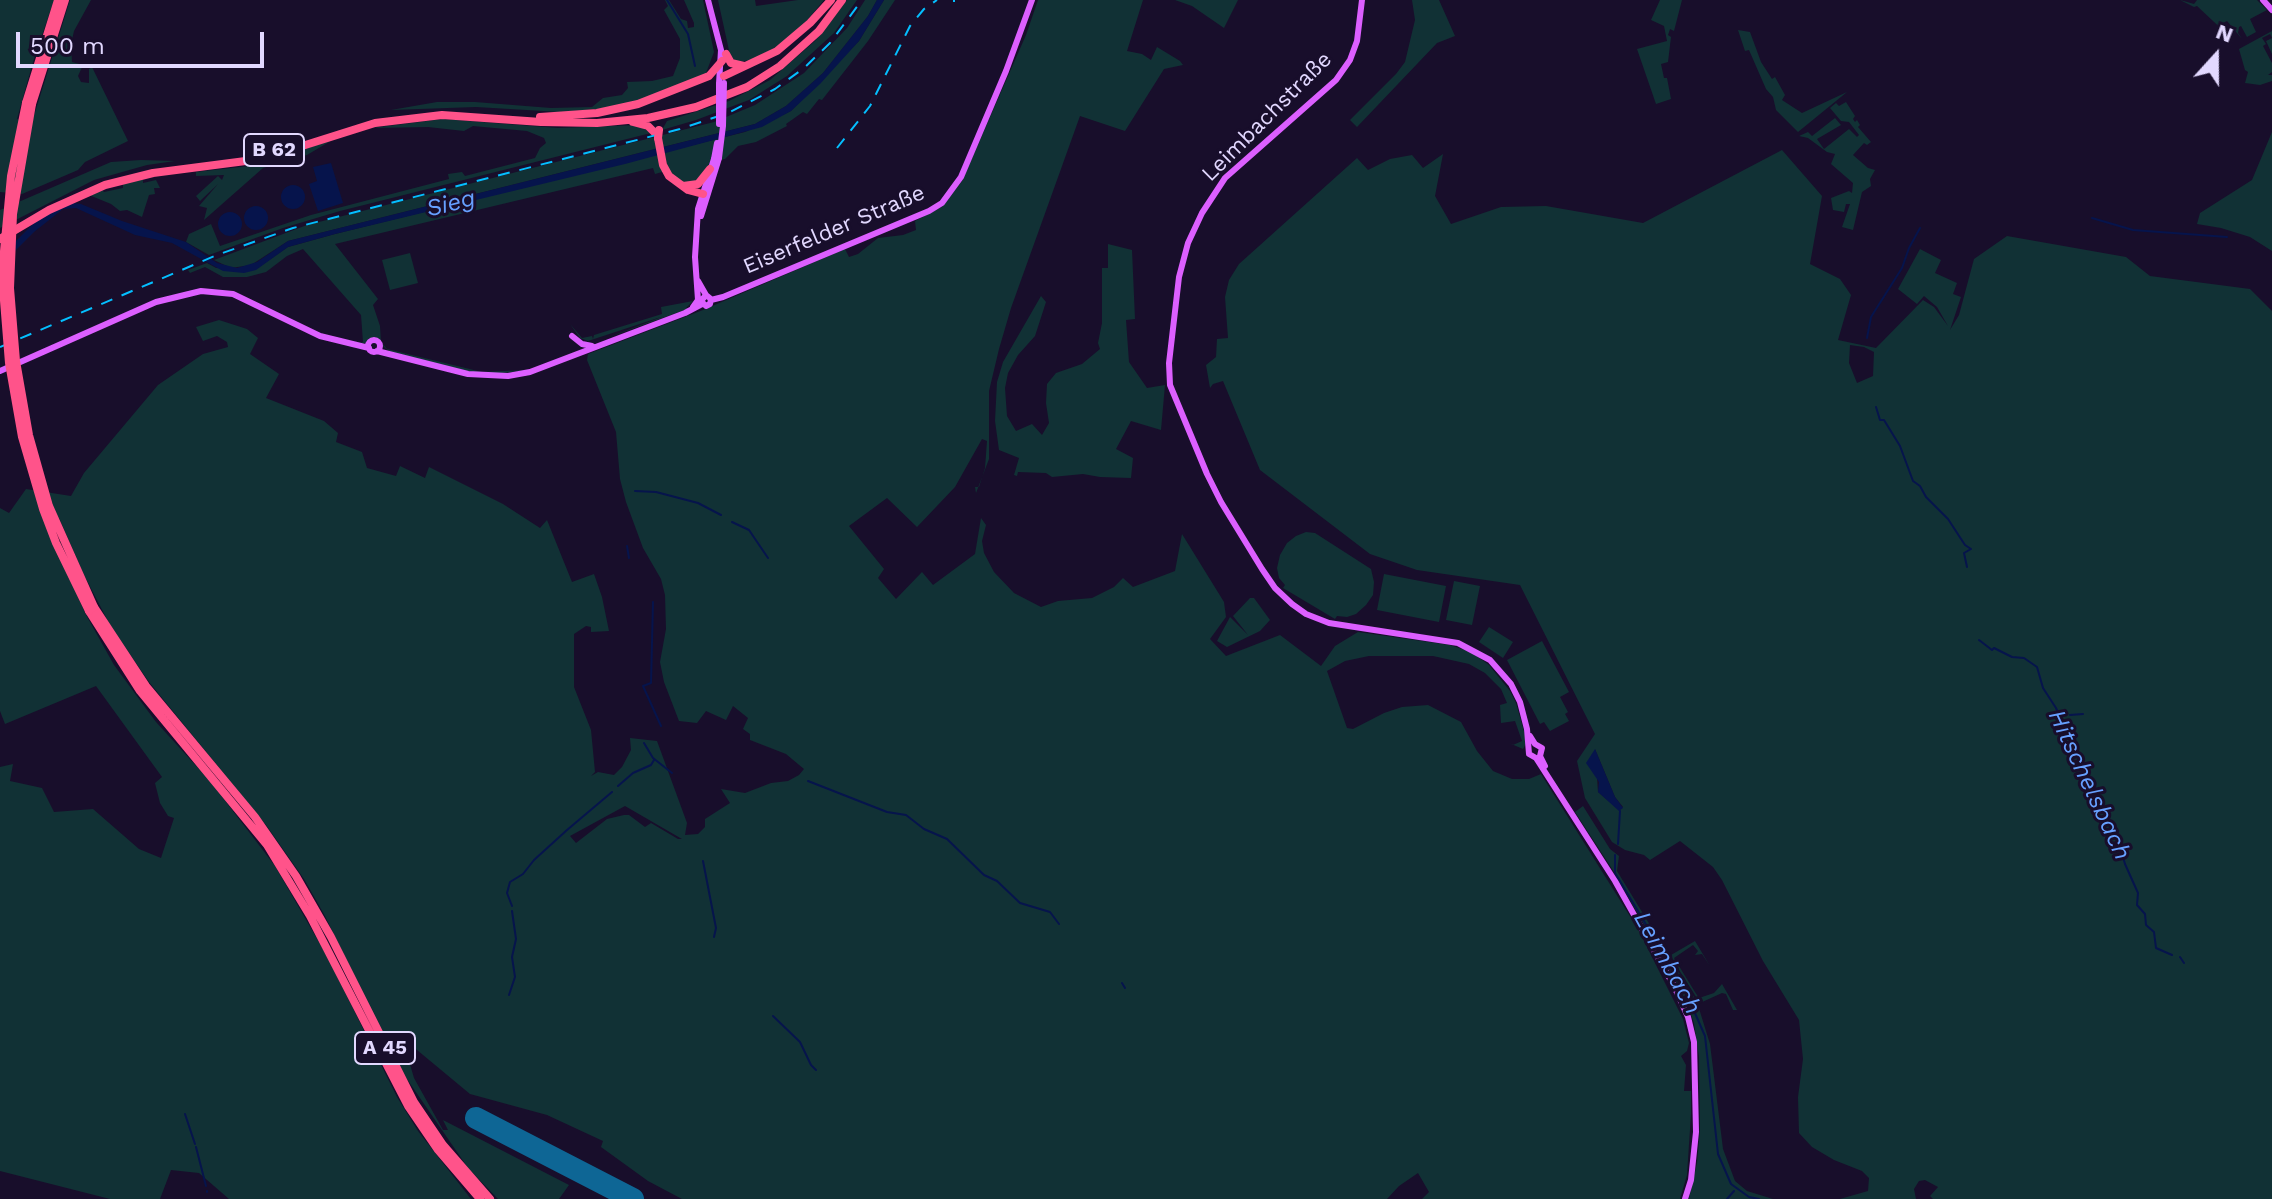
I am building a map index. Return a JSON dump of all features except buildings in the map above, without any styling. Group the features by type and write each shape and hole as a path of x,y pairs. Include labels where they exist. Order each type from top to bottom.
{"highway":[{"name":"A 45","path":"58,0 11,176 4,251 9,363 31,473 56,543 140,691 296,883 414,1102 443,1145 490,1199"},
{"name":"A 45","path":"29,104 65,0"},
{"name":"B 62","path":"709,76 722,80 783,46 834,0"},
{"name":"B 62","path":"0,236 87,189 137,172 260,154 358,122 397,113 459,110 597,118 638,114 686,104 721,93 755,76 785,55 814,28 834,0"},
{"name":"B 62","path":"87,189 153,173 261,159 397,118 442,115 569,124 628,121 679,111 734,93 771,73 810,40 842,0"},
{"path":"724,57 731,63 745,66"},
{"name":"B 62","path":"540,117 625,107 668,94 709,76 724,57"},
{"name":"B 62","path":"628,121 645,125 657,133 666,119 679,111"},
{"path":"657,133 665,169 674,182 705,194"},
{"path":"682,186 698,184 710,169"},
{"name":"A 45","path":"296,883 408,1106 438,1150 480,1199"}],"main road":[{"path":"705,194 723,126 724,57 710,0"},
{"name":"Eiserfelder Straße","path":"0,371 156,302 201,291 233,294 311,332 359,348 379,348 390,354 468,374 508,376 530,372 685,313 705,299 733,293 942,203 961,177 1032,0"},
{"name":"Leimbachstraße","path":"1362,0 1360,31 1355,49 1336,80 1225,178 1198,220 1179,277 1169,363 1170,385 1211,482 1255,558 1279,592 1299,609 1322,621 1447,639 1473,649 1490,660 1507,678 1520,702 1532,745 1529,754 1538,757 1615,881 1688,1017 1694,1042 1696,1132 1691,1180 1685,1199"},
{"path":"2263,0 2272,10"},
{"path":"685,313 697,303 695,257 698,224 710,169 716,158"},
{"path":"697,278 705,299"},
{"path":"572,336 582,344 596,347"},
{"name":"Leimbachstraße","path":"1532,745 1542,748 1538,757"}],"green space":[{"path":"0,0 54,0 17,119 32,122 70,0 91,0 74,31 72,62 83,65 78,76 81,82 89,83 89,69 92,67 128,141 85,162 78,170 22,194 0,192"},
{"path":"665,0 669,0 681,19 687,21 688,28 694,27 694,23 684,0 703,0 714,52 706,73 653,97 609,108 560,112 476,107 391,110 437,102 592,107 603,98 622,95 628,88 627,82 673,76 680,58 680,39 664,10 668,6"},
{"path":"718,0 755,0 756,6 824,0 803,25 778,46 752,60 736,62 730,55"},
{"path":"847,0 857,0 834,33 787,76 749,100 662,130 667,121 729,101 770,80 815,41"},
{"path":"865,0 877,0 823,73 786,106 755,124 288,241 251,265 231,268 214,260 307,225 714,122 755,105 804,73 847,28"},
{"path":"884,0 895,0 822,100 819,99 807,114 803,112 787,126 756,142 738,146 725,159 710,162 706,173 693,184 679,182 669,170 655,174 653,168 335,244 378,299 373,305 380,326 381,342 387,349 482,372 526,370 496,374 470,372 391,352 385,348 375,337 366,343 357,344 363,342 361,315 303,249 287,256 266,272 247,277 223,277 205,267 190,273 188,270 207,263 216,268 256,269 288,247 745,132 791,111 859,41"},
{"path":"1038,0 1143,0 1127,51 1142,54 1151,60 1157,47 1183,65 1164,69 1125,131 1080,116 999,349 989,391 989,459 982,476 987,441 982,439 955,487 917,527 887,498 849,526 884,569 878,578 896,599 922,572 933,585 975,554 981,518 986,525 982,541 984,553 994,572 1014,593 1041,607 1058,601 1092,598 1114,587 1123,578 1133,587 1175,571 1182,534 1224,602 1226,617 1210,639 1226,656 1280,635 1321,666 1335,646 1358,632 1450,645 1471,652 1489,665 1516,703 1527,742 1523,749 1513,745 1522,741 1515,721 1501,723 1500,705 1507,703 1501,689 1485,673 1469,664 1433,656 1369,656 1345,661 1327,671 1347,728 1353,729 1402,707 1428,705 1461,722 1477,751 1493,771 1512,779 1529,779 1541,774 1638,929 1683,1019 1689,1043 1687,1051 1681,1056 1686,1065 1684,1091 1691,1091 1691,1114 1687,1175 1680,1199 1422,1199 1429,1192 1418,1173 1387,1199 682,1199 648,1181 601,1147 603,1141 547,1115 470,1094 411,1045 407,1054 414,1078 443,1130 448,1130 443,1120 569,1185 559,1199 498,1199 468,1168 398,1066 304,879 266,825 149,682 110,625 59,518 51,533 85,613 114,665 156,722 210,781 275,866 327,956 397,1097 418,1131 471,1199 229,1199 199,1173 171,1170 160,1199 110,1199 0,1171 0,767 13,764 10,781 42,788 54,812 93,809 139,849 161,858 174,818 168,816 160,803 155,783 162,777 96,686 5,724 0,711 0,508 9,513 26,489 71,496 84,473 158,385 203,354 228,347 227,342 217,336 203,341 196,327 219,320 247,329 258,338 250,354 279,374 266,398 324,421 338,433 336,442 362,452 367,468 396,476 400,466 425,478 429,467 503,504 540,528 547,520 572,582 594,574 609,631 591,632 591,627 586,626 574,634 574,687 591,730 595,772 591,776 598,772 614,775 631,750 630,738 657,741 687,823 685,835 698,834 705,827 705,819 730,803 721,789 745,793 771,783 788,781 804,769 786,754 750,740 750,734 743,729 748,718 733,706 726,720 706,711 697,723 679,721 660,662 666,629 665,595 661,579 643,548 626,502 620,479 616,432 587,360 588,354 703,310 845,249 849,257 858,254 878,238 916,230 915,221 943,206 962,181 1026,35","holes":["625,806 682,839 651,823 645,827 629,815 607,819 576,843 570,836"]},
{"path":"1175,0 1238,0 1224,28 1192,6"},
{"path":"1412,0 1439,0 1455,36 1437,43 1357,127 1350,120 1405,62 1415,20"},
{"path":"1660,0 1682,0 1674,31 1670,29 1668,35 1671,37 1668,62 1661,64 1671,99 1656,104 1637,49 1667,41 1664,26 1651,20"},
{"path":"2180,0 2194,4 2197,0 2257,0 2267,10 2250,19 2256,32 2247,37 2239,27 2238,33 2242,39 2227,21 2223,23 2232,38 2230,40 2197,6"},
{"path":"1738,30 1750,32 1761,62 1772,79 1775,77 1785,95 1782,100 1802,113 1847,92 1798,132 1776,110 1773,97 1766,89 1749,50 1745,51"},
{"path":"2272,31 2272,38 2270,34 2262,38 2272,63 2272,72 2268,75 2272,75 2272,81 2260,85 2245,83 2248,72 2239,49"},
{"path":"2272,38 2272,54 2266,41"},
{"path":"1846,102 1855,116 1853,119 1860,125 1858,127 1871,142 1867,145 1864,143 1853,155 1875,170 1870,179 1871,186 1862,192 1853,230 1842,227 1850,204 1846,204 1844,212 1833,210 1831,198 1849,191 1852,193 1853,183 1831,164 1835,154 1827,152 1808,138 1799,136 1808,132 1812,136 1835,118 1841,125 1817,139 1824,149 1849,129 1857,137 1859,135 1849,122 1841,121 1830,108 1836,103 1839,106"},
{"path":"443,119 558,128 638,125 651,133 340,211 209,255 186,242 189,234 211,224 220,246 311,215 449,179 448,174 462,172 465,176 535,158 546,143 544,138 527,131 473,126 464,131 428,127 372,128"},
{"path":"2272,132 2272,251 2250,237 2197,224 2200,213 2252,180"},
{"path":"334,139 307,155 263,168 204,220 207,208 199,206 218,184 200,201 196,196 218,176 222,180 224,175 196,176 196,172 258,165"},
{"path":"1782,150 1822,196 1810,264 1840,279 1851,295 1838,340 1876,348 1923,300 1934,307 1948,326 1937,307 1924,296 1917,304 1898,289 1920,249 1941,260 1935,273 1957,283 1953,294 1961,297 1950,330 1959,315 1974,259 2007,236 2126,257 2150,276 2250,289 2272,311 2272,1199 1933,1199 1930,1196 1938,1187 1925,1180 1919,1181 1914,1189 1916,1199 1840,1199 1868,1191 1869,1178 1862,1171 1812,1147 1799,1133 1798,1097 1803,1059 1799,1020 1763,961 1713,867 1680,841 1650,860 1612,842 1585,798 1577,761 1595,734 1520,585 1417,570 1370,554 1260,470 1223,381 1210,388 1206,365 1216,357 1217,339 1228,338 1225,297 1229,280 1239,264 1357,158 1368,170 1390,159 1412,155 1423,168 1443,154 1435,196 1451,224 1501,207 1546,206 1643,223","holes":["1850,345 1874,352 1873,376 1857,383 1849,363","1595,749 1615,797 1623,807 1619,810 1598,792"]},
{"path":"175,161 147,165 94,180 0,228 0,210 111,162"},
{"path":"143,180 143,183 156,180 160,188 154,188 155,194 149,195 142,217 127,210 120,211 89,195 123,188 123,183"},
{"path":"1108,244 1132,250 1135,319 1126,320 1129,362 1147,388 1165,385 1161,430 1131,421 1116,449 1133,458 1131,478 1083,474 1052,477 1046,473 1018,472 1017,476 1014,475 1019,458 999,450 995,421 997,382 1003,362 1041,296 1046,302 1035,336 1018,355 1008,373 1005,388 1007,416 1016,431 1032,424 1042,435 1049,423 1047,384 1056,373 1082,364 1100,349 1102,268 1108,268"},
{"path":"410,253 418,283 390,290 382,260"},
{"path":"693,301 686,308 690,308 607,338 664,316 588,341 580,338 570,324 582,338 592,336 593,339 594,335 662,314 661,307"},
{"path":"1306,532 1315,533 1371,569 1373,595 1356,614 1337,616 1335,619 1283,588 1285,585 1279,578 1277,568 1280,555 1287,543"},
{"path":"1384,574 1446,586 1439,622 1377,610"},
{"path":"1454,581 1480,586 1472,625 1446,620"},
{"path":"1250,598 1254,598 1270,620 1260,631 1227,647 1217,641 1230,617 1248,635 1233,616"},
{"path":"1489,627 1513,642 1503,658 1479,642"},
{"path":"1542,641 1569,692 1560,697 1569,721 1550,731 1544,722 1540,724 1507,660"},
{"path":"1583,806 1610,849 1619,856 1617,871 1697,1002 1710,1044 1723,1149 1735,1181 1747,1191 1773,1199 1689,1199 1700,1130 1699,1057 1694,1023 1686,1001 1658,949 1575,812"},
{"path":"1695,941 1710,966 1702,954 1695,955 1698,951 1693,945 1674,958 1699,998 1714,993 1722,984 1737,1010 1733,1010 1726,994 1722,993 1700,1003 1674,962 1671,955"}],"water":[{"name":"Sieg","path":"877,0 884,0 859,41 791,111 762,127 288,247 256,270 244,273 223,271 172,243 135,235 76,208 63,209 34,232 0,266 0,257 36,221 66,202 81,204 186,242 217,263 237,268 257,262 288,241 755,124 786,106 823,73"},
{"path":"331,163 343,203 318,211 309,184 317,181 313,167"},
{"path":"293,185 302,188 305,197 302,206 293,209 284,206 281,197 284,188"},
{"path":"256,206 264,210 268,218 264,226 256,230 248,226 244,218 248,210"},
{"path":"230,212 238,216 242,224 238,232 230,236 222,232 218,224 222,216"},
{"path":"1595,749 1615,797 1623,808 1619,811 1598,792 1599,782 1586,763"}],"waterway":[{"path":"667,0 688,34 695,66"},
{"path":"2092,218 2133,230 2227,237"},
{"name":"Hitschelsbach","path":"1867,338 1871,317 1902,268 1920,228"},
{"name":"Hitschelsbach","path":"1876,407 1880,420 1884,420 1900,446 1913,481 1971,549 1964,553 1967,567"},
{"path":"635,491 656,492 698,503 721,515"},
{"path":"732,522 749,530 768,558"},
{"path":"627,546 629,558"},
{"path":"653,602 651,683 643,686 661,726"},
{"name":"Hitschelsbach","path":"1979,640 1992,650 1994,648 2012,657 2024,658 2037,667 2043,688 2056,708 2117,836 2138,893 2137,905 2145,914 2146,925 2154,932 2156,948 2172,955"},
{"path":"2070,715 2083,714"},
{"path":"644,743 653,758 672,773"},
{"path":"618,786 654,760"},
{"path":"808,781 887,812 906,815 924,829 947,839 984,875 997,881 1020,903 1050,912 1059,924"},
{"path":"512,906 507,893 510,882 523,874 534,860 612,792"},
{"name":"Leimbach","path":"1618,844 1620,811"},
{"name":"Leimbach","path":"1615,855 1615,873 1683,986 1705,1036 1718,1154 1731,1184 1749,1197 1759,1199"},
{"path":"703,861 716,928 714,937"},
{"path":"509,995 515,977 512,957 516,939 512,911"},
{"path":"2180,957 2184,963"},
{"path":"1122,983 1125,988"},
{"path":"773,1016 800,1042 816,1070"},
{"path":"185,1114 195,1144"},
{"path":"196,1147 206,1186"},
{"path":"1727,1199 1734,1191"}],"runway":[{"path":"476,1118 633,1199"}],"railway":[{"path":"0,347 217,255 293,228 680,129 728,113 775,89 804,68 830,43 862,0"},
{"path":"837,148 870,106 910,26 924,9 937,0"}]}
